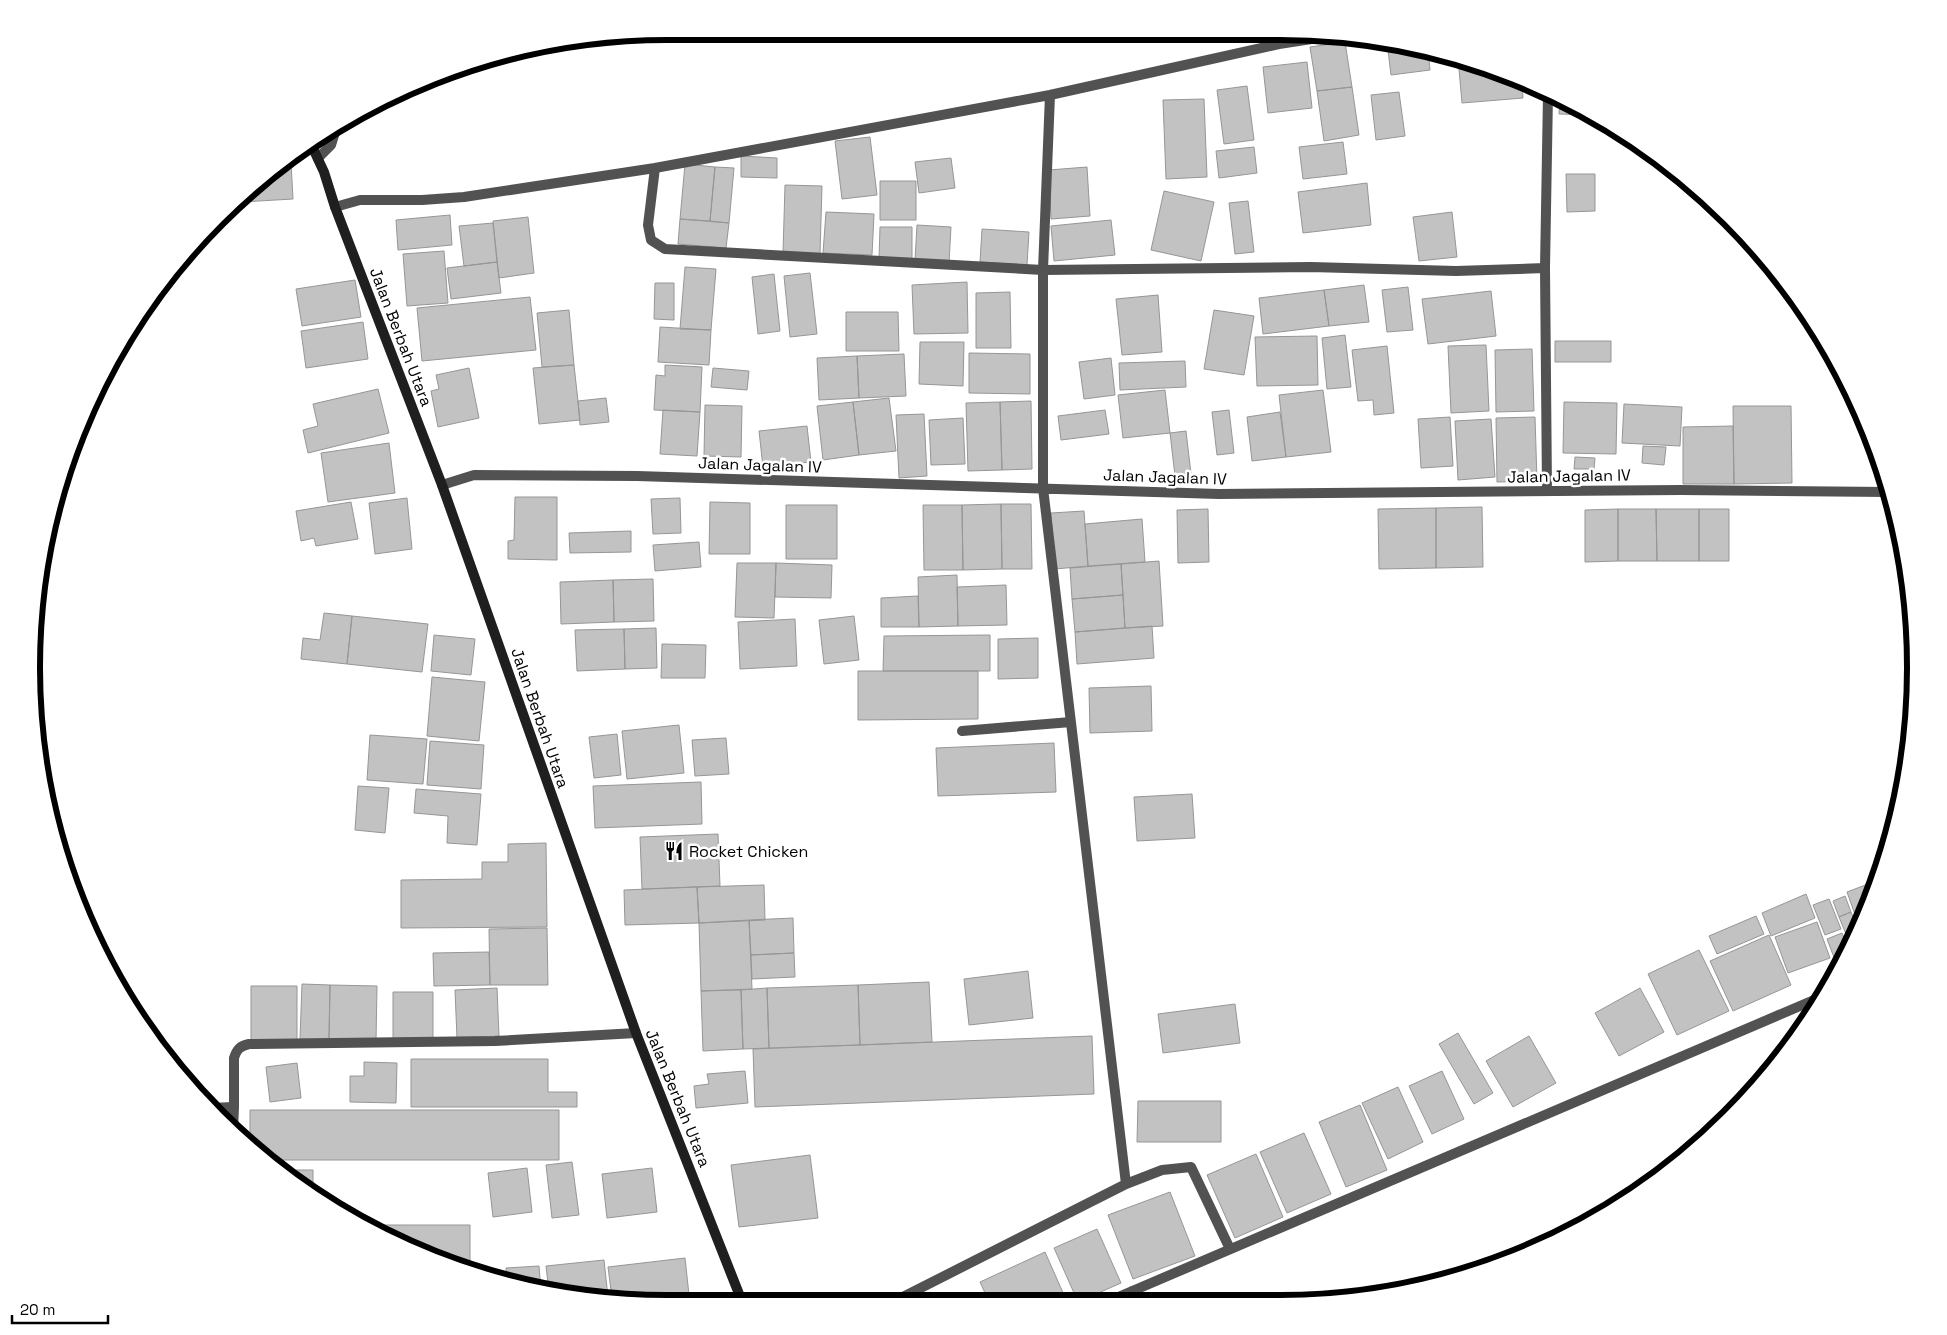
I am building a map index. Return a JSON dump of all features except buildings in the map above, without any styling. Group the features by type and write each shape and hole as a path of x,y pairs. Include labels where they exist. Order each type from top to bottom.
{"main road":[{"name":"Jalan Berbah Utara","path":"314,150 442,485 636,1033 739,1295"}],"street":[{"path":"335,206 360,200 422,200 464,197 655,168 1050,95 1302,41"},
{"path":"1050,95 1044,270 1043,488 1126,1184"},
{"path":"1546,491 1545,268 1548,101"},
{"path":"318,158 331,145 334,137"},
{"path":"655,168 648,225 651,240 665,249 1044,270 1312,267 1456,271 1545,268"},
{"name":"Jalan Jagalan IV","path":"442,485 474,475 484,475 637,476 1219,494 1681,490 1882,492"},
{"path":"962,731 1071,722"},
{"path":"1123,1295 1810,1002"},
{"path":"233,1119 234,1058 236,1050 241,1046 249,1044 495,1041 636,1033"},
{"path":"221,1108 234,1107"},
{"path":"906,1295 1126,1184 1162,1170 1192,1167 1230,1249"},
{"path":"1132,1291 1133,1295"}],"place":[{"name":"Rocket Chicken","path":"674,851"}]}
